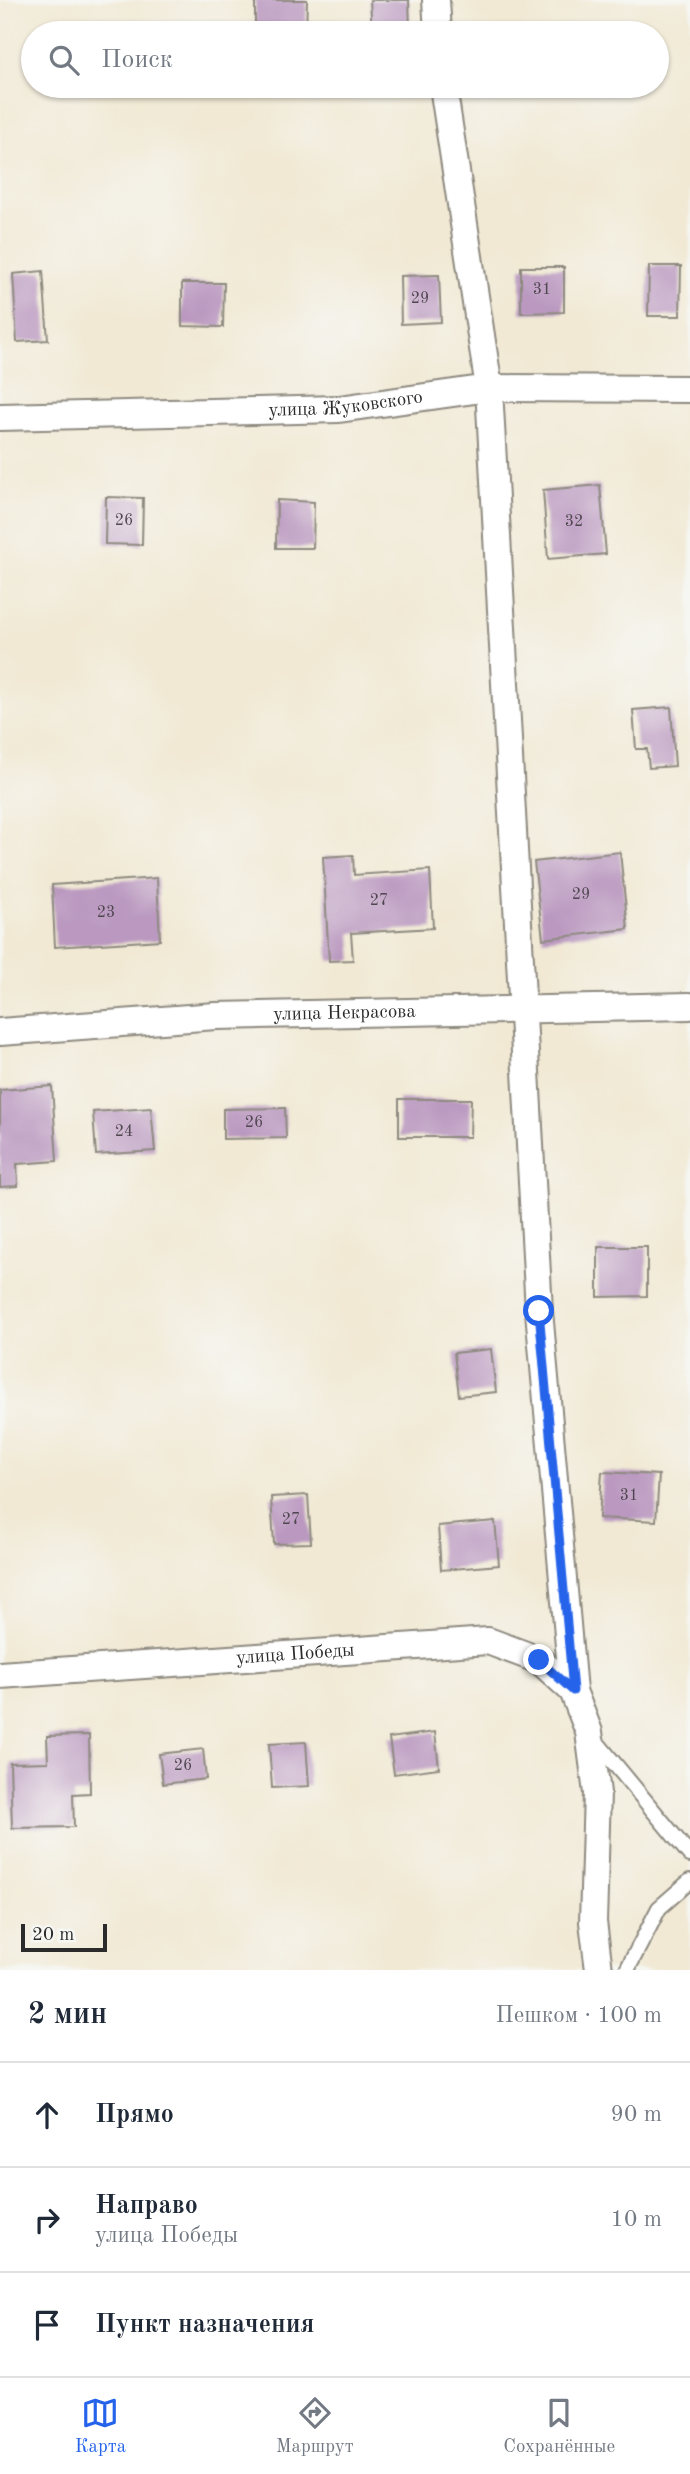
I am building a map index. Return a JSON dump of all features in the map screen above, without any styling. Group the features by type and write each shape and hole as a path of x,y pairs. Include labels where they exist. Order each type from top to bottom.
{"street":[{"path":"436,0 437,21"},
{"path":"445,98 489,388 520,1009 539,1311 573,1691 589,1732 597,1793 593,1922 599,1970"},
{"name":"улица Жуковского","path":"0,417 339,409 489,388 690,389"},
{"name":"улица Некрасова","path":"0,1032 216,1016 690,1006"},
{"name":"улица Победы","path":"0,1675 488,1641 539,1660 573,1691"}],"lane":[{"path":"589,1732 690,1855"},
{"path":"627,1970 659,1908 690,1881"}],"building":[{"path":"255,0 307,0 306,21 255,21"},
{"path":"370,0 409,0 410,21 371,21"},
{"path":"649,266 681,266 680,316 648,316"},
{"path":"521,267 564,267 564,312 521,313"},
{"path":"43,271 48,340 17,342 13,274"},
{"path":"439,275 441,322 401,324 400,276"},
{"path":"182,283 224,283 223,327 182,326"},
{"path":"600,485 606,554 548,559 543,490"},
{"path":"106,497 143,498 142,545 105,544"},
{"path":"277,500 314,502 313,548 276,548"},
{"path":"671,707 675,766 649,768 647,749 636,749 633,710"},
{"path":"620,852 628,929 543,939 534,862"},
{"path":"353,855 354,875 430,870 433,928 351,933 353,960 329,961 323,857"},
{"path":"157,878 160,940 55,947 52,885"},
{"path":"52,1086 57,1161 17,1164 18,1186 0,1187 0,1090"},
{"path":"399,1099 471,1099 470,1137 399,1137"},
{"path":"151,1108 155,1151 96,1155 93,1112"},
{"path":"285,1108 286,1138 223,1139 223,1109"},
{"path":"598,1247 647,1247 647,1296 598,1297"},
{"path":"491,1349 496,1392 459,1396 454,1353"},
{"path":"602,1472 659,1475 656,1521 599,1518"},
{"path":"308,1495 311,1543 274,1544 271,1497"},
{"path":"495,1521 499,1565 441,1570 438,1526"},
{"path":"435,1732 439,1768 394,1774 389,1738"},
{"path":"89,1735 90,1793 73,1794 74,1827 12,1828 10,1763 48,1762 47,1736"},
{"path":"306,1742 309,1786 272,1788 269,1744"},
{"path":"203,1749 206,1779 163,1784 159,1754"}],"route":[{"path":"539,1311 573,1691 539,1660"}]}
